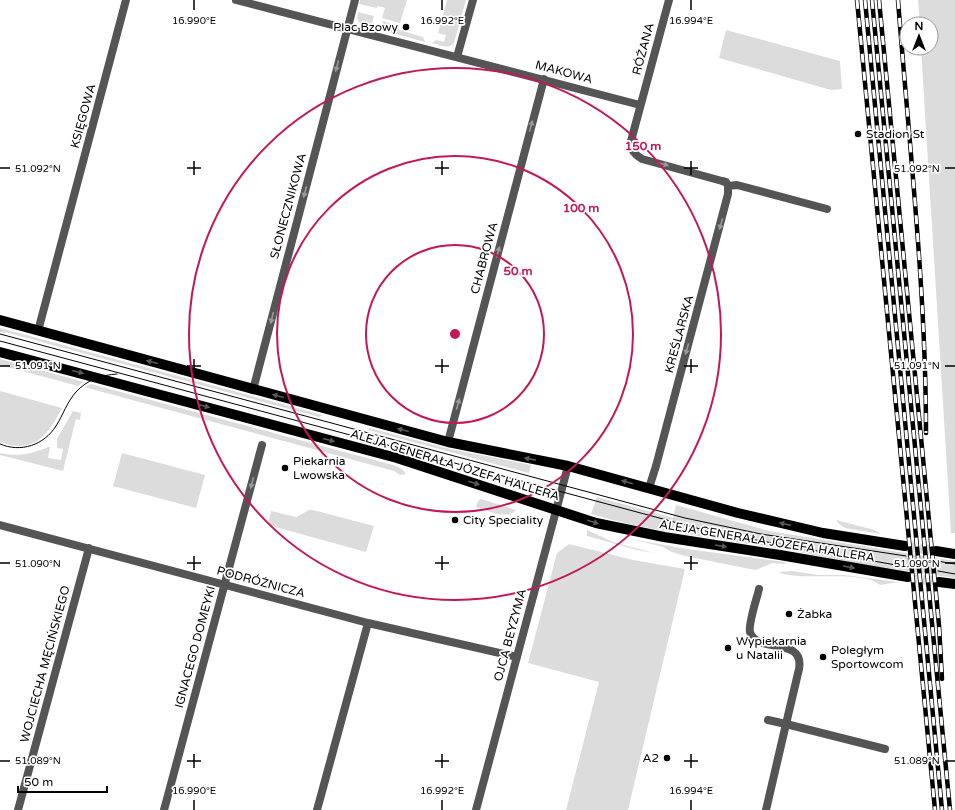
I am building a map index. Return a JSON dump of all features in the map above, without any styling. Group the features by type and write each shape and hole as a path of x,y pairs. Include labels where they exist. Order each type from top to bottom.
{"main road":[{"name":"ALEJA GENERAŁA JÓZEFA HALLERA","path":"0,320 448,442 568,466 738,513 823,533 905,546"},
{"name":"ALEJA GENERAŁA JÓZEFA HALLERA","path":"0,352 397,458 596,523 650,535 908,577"},
{"path":"936,551 955,554"},
{"path":"939,582 955,584"}],"street":[{"name":"KSIĘGOWA","path":"38,331 126,0"},
{"name":"MAKOWA","path":"236,0 640,105"},
{"path":"347,28 355,0"},
{"path":"457,57 473,0"},
{"name":"RÓŻANA","path":"640,105 669,0"},
{"name":"SŁONECZNIKOWA","path":"254,390 347,28"},
{"name":"CHABROWA","path":"448,442 544,79"},
{"path":"640,105 631,144 637,156 726,182 728,186 737,185 827,209"},
{"name":"KREŚLARSKA","path":"649,488 728,194 728,186"},
{"name":"IGNACEGO DOMEYKI","path":"164,810 262,445"},
{"name":"OJCA BEYZYMA","path":"476,810 568,466"},
{"name":"PODRÓŻNICZA","path":"0,525 368,622 517,657"},
{"name":"WOJCIECHA MĘCIŃSKIEGO","path":"18,810 89,548"},
{"path":"759,589 750,627 752,636 759,641 791,650 798,656 799,660 799,669 766,810"},
{"path":"317,810 368,622"},
{"path":"768,720 885,749"}],"shaded area":[{"path":"360,0 407,0 400,23 382,18 385,8 378,6 377,8 359,4"},
{"path":"447,0 466,0 454,43 447,47 432,43 436,40 444,42 446,35 438,33"},
{"path":"918,0 955,0 955,533 951,533 921,56 939,56 939,16 919,16"},
{"path":"358,12 374,16 371,28 362,26 357,19"},
{"path":"383,21 399,26 399,30 423,37 425,42 381,30"},
{"path":"726,30 840,61 842,89 831,90 719,58"},
{"path":"0,328 323,415 319,417 5,332 0,332"},
{"path":"0,359 84,382 78,386 0,365"},
{"path":"91,384 393,465 402,469 406,474 400,475 394,471 84,387"},
{"path":"0,391 62,408 57,418 45,434 31,444 22,446 0,442"},
{"path":"73,411 81,413 80,420 76,419 63,471 0,455 0,453 13,455 25,454 50,447 48,458 61,460 63,449 57,448 57,439"},
{"path":"369,428 450,449 531,465 529,473 368,430"},
{"path":"122,453 205,475 196,508 113,486"},
{"path":"597,497 673,518 676,505 769,531 955,561 955,578 866,565 788,550 628,524 591,514"},
{"path":"481,499 516,510 508,515 497,514 476,507 478,501"},
{"path":"309,510 374,526 366,552 268,525 271,511 296,517"},
{"path":"836,520 875,530 881,534 845,528"},
{"path":"587,530 613,542 654,553 637,550 587,536"},
{"path":"631,539 687,549 785,562 785,564 772,563 756,570 685,556 672,552 663,547"},
{"path":"569,544 633,560 685,569 628,810 566,810 599,682 528,663 557,553"},
{"path":"792,571 818,575 844,575 898,582 880,585 860,578 804,576 780,573"}],"tunnel":[{"path":"905,546 936,551"},
{"path":"908,577 939,582"}],"tram line":[{"path":"0,334 685,518 761,534 906,556"},
{"path":"0,341 704,530 907,567"},
{"path":"0,444 16,448 31,446 39,442 51,433 70,400 80,388 95,379 117,374"},
{"path":"937,561 955,564"},
{"path":"938,571 955,574"}],"railway":[{"path":"857,0 935,810"},
{"path":"865,0 942,810"},
{"path":"872,0 950,810"},
{"path":"879,0 939,625 942,679"},
{"path":"898,0 920,271 926,433"}],"place":[{"name":"Plac Bzowy","path":"406,27"},
{"name":"Stadion St","path":"858,134"},
{"name":"Piekarnia Lwowska","path":"285,468"},
{"name":"City Speciality","path":"455,520"},
{"name":"Żabka","path":"789,614"},
{"name":"Wypiekarnia u Natalii","path":"728,648"},
{"name":"Poległym Sportowcom","path":"823,657"},
{"name":"A2","path":"667,758"}]}
